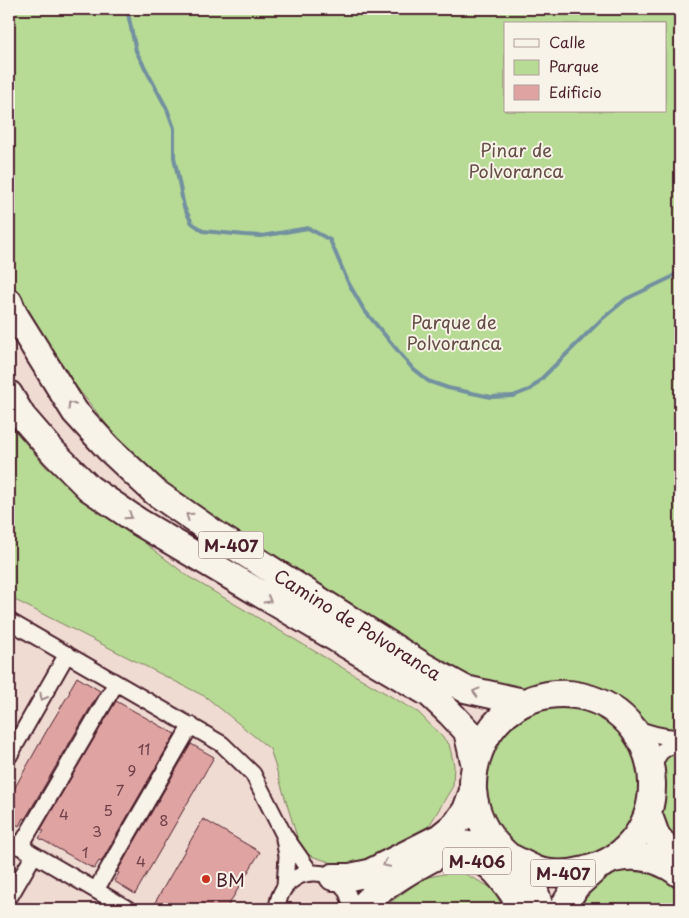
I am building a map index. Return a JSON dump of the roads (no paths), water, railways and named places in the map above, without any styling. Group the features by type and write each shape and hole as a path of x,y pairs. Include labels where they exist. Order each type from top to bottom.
{"highway":[{"name":"Camino de Polvoranca","path":"9,302 14,314 75,412 109,449 155,492 221,538 420,664 466,689 523,702"},
{"name":"Camino de Polvoranca","path":"9,394 22,416 47,445 90,488 138,522 430,694 467,731 474,778"},
{"name":"M-407","path":"606,863 628,846 640,831 648,813 652,795 653,776 646,750 633,727 616,710 594,699 570,694 546,695 523,702 501,718 484,740 474,778 478,813 488,833 508,854 540,871 569,874 606,863 626,856 649,858 672,868 680,874"},
{"path":"321,875 350,877 369,873 440,837 456,824 466,810 474,778"},
{"name":"M-407","path":"648,813 656,836 680,865"},
{"path":"360,909 378,892 412,870 459,846 480,844 508,854"},
{"name":"M-406","path":"508,854 527,875 536,892 540,909"},
{"name":"M-406","path":"412,870 448,858 468,858 488,864 506,884 522,909"},
{"path":"562,909 576,886 606,863"}],"street":[{"path":"9,621 222,744 253,774 284,835 321,875 342,885 348,895 351,909"},
{"path":"9,756 66,654"},
{"path":"116,683 15,844 128,909"},
{"path":"96,890 191,725"},
{"path":"633,727 648,734 680,738"},
{"path":"653,776 656,757 666,747 680,742"},
{"path":"284,835 287,856 285,886"},
{"path":"9,898 34,855"},
{"path":"277,909 280,893 285,886 301,875 321,875"}],"waterway":[{"path":"127,9 136,51 167,109 174,128 174,157 184,207 192,223 203,231 262,236 308,228 330,240 348,282 364,310 413,369 428,381 448,388 491,397 513,396 531,389 602,319 626,299 670,278 680,270"}],"place":[{"name":"BM","path":"206,879"}],"park label":[{"name":"Pinar de Polvoranca","path":"516,159"},
{"name":"Parque de Polvoranca","path":"454,331"}]}
